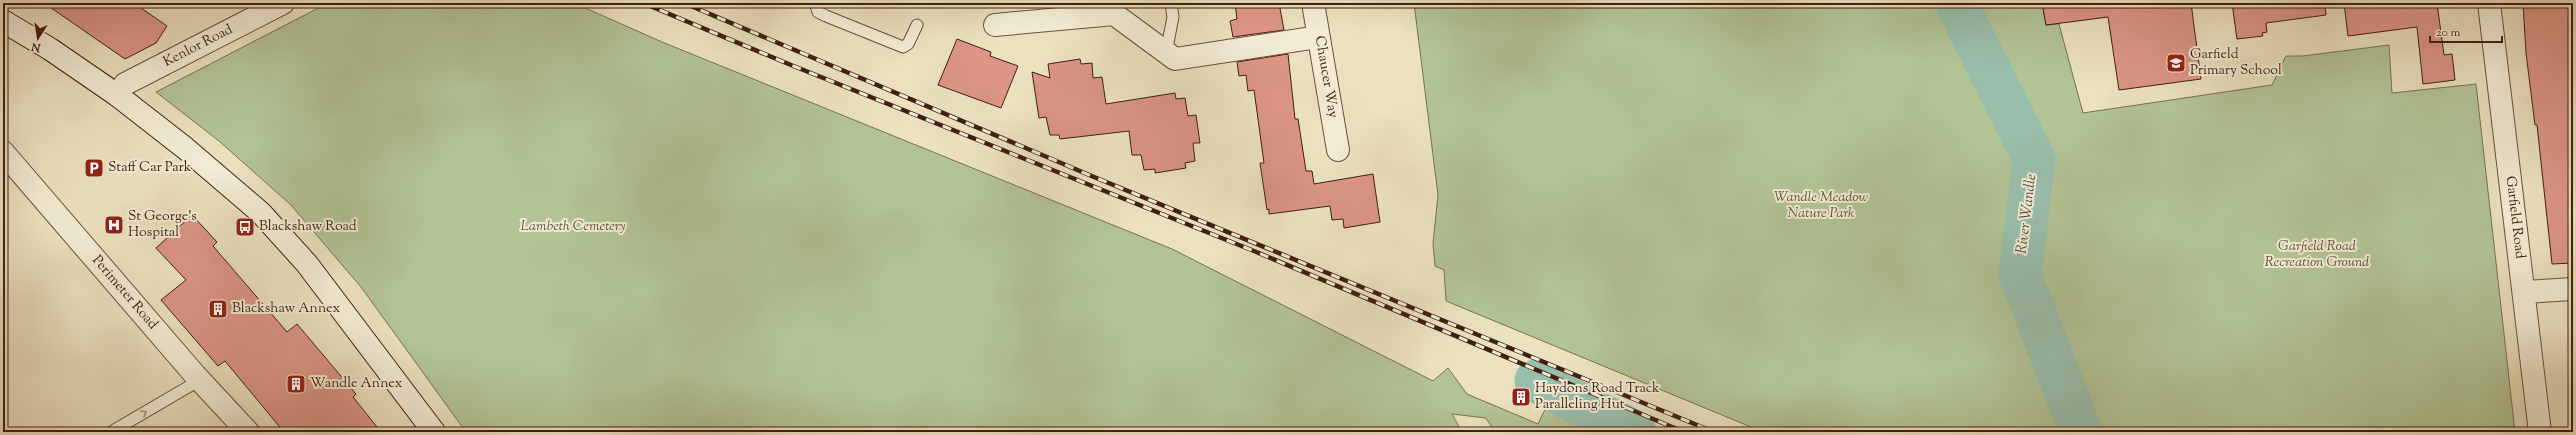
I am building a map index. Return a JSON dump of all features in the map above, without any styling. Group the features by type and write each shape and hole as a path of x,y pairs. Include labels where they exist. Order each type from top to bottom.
{"street":[{"name":"Kenlor Road","path":"117,95 126,84 283,3"},
{"name":"Chaucer Way","path":"1313,3 1338,150"},
{"name":"Garfield Road","path":"2489,3 2540,432"},
{"path":"995,25 1114,14 1175,59 1318,37"},
{"path":"3,21 50,49 117,95 185,148 261,213 307,264 434,432"},
{"name":"Perimeter Road","path":"3,152 200,380 248,432"},
{"path":"2524,292 2573,289"}],"lane":[{"path":"815,3 818,12 903,47 908,44 917,25"},
{"path":"1166,53 1173,17 1171,3"},
{"path":"111,432 200,380"}],"green space":[{"name":"Lambeth Cemetery","path":"328,3 574,3 662,42 1172,249 1433,381 1448,368 1467,394 1538,424 1549,401 1618,432 1495,432 1486,418 1452,414 1462,432 466,432 361,287 291,205 219,141 156,92"},
{"path":"1414,3 2042,3 2046,25 2059,24 2083,113 2272,85 2286,56 2303,56 2389,45 2392,93 2476,84 2515,432 1763,432 1446,301 1444,270 1435,266 1433,243 1438,195"}],"building":[{"path":"44,3 134,3 167,26 156,43 125,59"},
{"path":"1235,3 1279,3 1284,30 1233,37 1230,21 1237,19"},
{"path":"2042,3 2191,3 2201,79 2119,90 2108,17 2046,25"},
{"path":"2232,3 2325,3 2326,15 2266,23 2267,32 2262,33 2263,36 2237,39"},
{"path":"2344,3 2437,3 2444,55 2452,54 2455,80 2423,84 2417,27 2348,36"},
{"path":"2523,3 2573,3 2573,263 2552,264 2537,125 2535,125 2526,53"},
{"path":"957,39 991,52 990,56 1018,66 1001,108 938,85"},
{"path":"1288,54 1295,119 1298,119 1306,171 1312,171 1314,184 1373,174 1380,222 1344,228 1343,219 1332,220 1330,206 1269,214 1269,209 1267,210 1260,163 1264,163 1254,90 1248,91 1246,75 1239,76 1237,62"},
{"path":"1080,59 1081,64 1092,63 1093,78 1102,77 1106,104 1175,93 1176,99 1185,98 1188,116 1196,115 1200,143 1193,143 1195,161 1185,163 1186,168 1155,173 1155,169 1144,170 1141,155 1132,155 1129,131 1060,139 1059,135 1050,135 1046,117 1039,118 1032,72 1050,78 1048,64"},
{"path":"192,215 217,242 213,246 287,332 297,324 356,394 353,397 381,432 284,432 225,361 218,366 161,300 186,280 156,248"}],"waterway":[{"name":"River Wandle","path":"1956,3 2034,159 2020,275 2081,432"},
{"path":"1536,381 1635,432"}],"railway":[{"path":"643,3 791,65 1254,251 1684,432"},
{"path":"684,3 1094,177 1714,432"}],"place":[{"name":"Garfield Primary School","path":"2176,63"},
{"name":"Staff Car Park","path":"94,168"},
{"name":"St George's Hospital","path":"114,225"},
{"name":"Blackshaw Road","path":"245,227"},
{"name":"Blackshaw Annex","path":"218,309"},
{"name":"Wandle Annex","path":"296,384"},
{"name":"Haydons Road Track Paralleling Hut","path":"1521,397"}],"park label":[{"name":"Wandle Meadow Nature Park","path":"1821,206"},
{"name":"Garfield Road Recreation Ground","path":"2317,256"}]}
